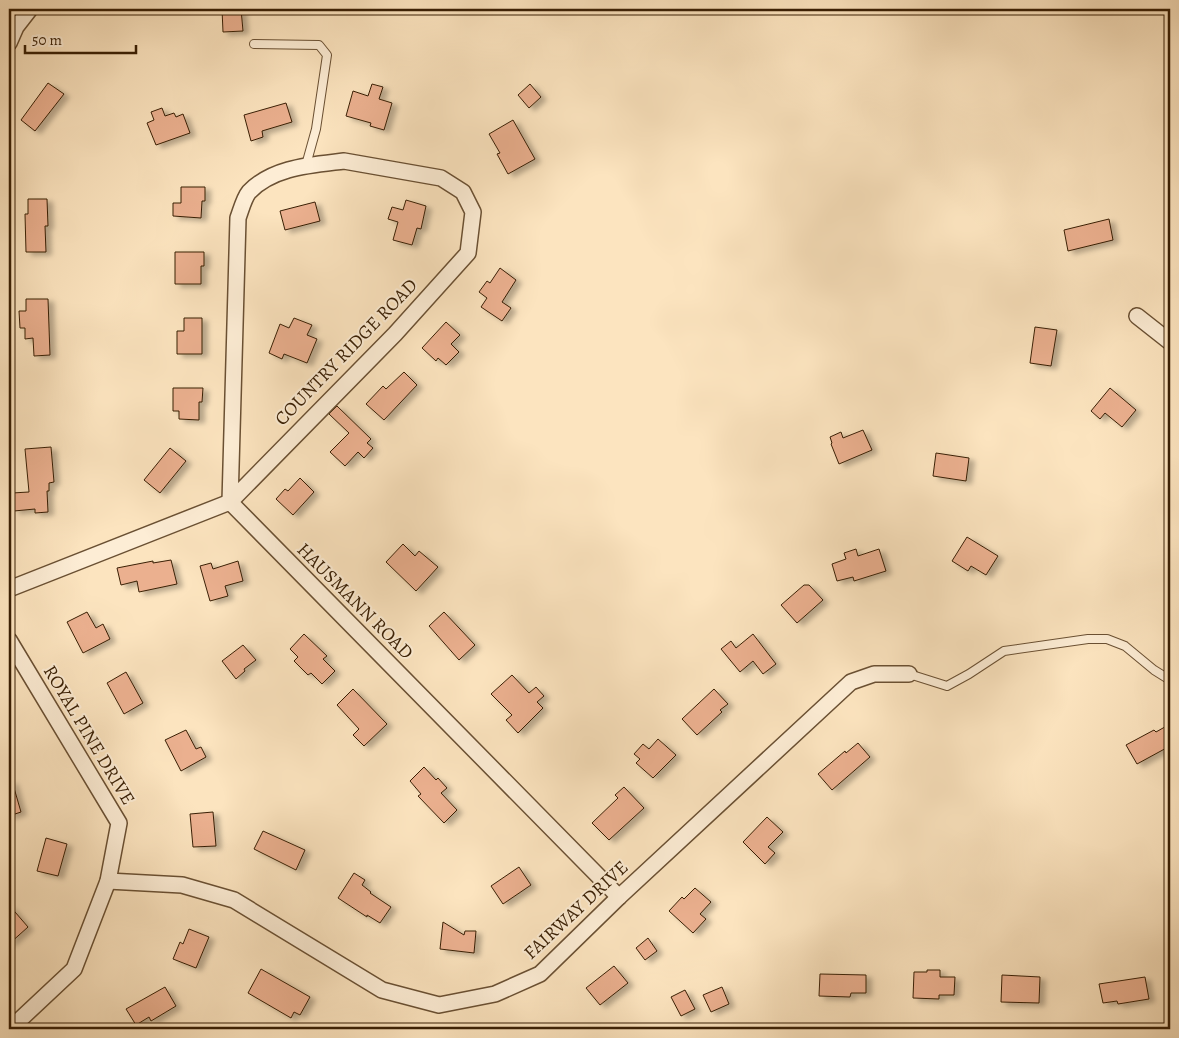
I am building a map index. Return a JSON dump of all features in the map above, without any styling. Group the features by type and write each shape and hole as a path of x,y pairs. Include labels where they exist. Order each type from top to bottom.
{"street":[{"path":"9,43 16,27 30,9"},
{"name":"COUNTRY RIDGE ROAD","path":"344,161 441,178 463,192 473,212 468,253 395,334 230,502 238,218 248,194 270,176 306,166 344,161"},
{"path":"1137,316 1170,342"},
{"path":"9,589 230,502"},
{"name":"HAUSMANN ROAD","path":"230,502 619,897"},
{"name":"ROYAL PINE DRIVE","path":"9,640 119,824 108,881 74,969 10,1029"},
{"name":"FAIRWAY DRIVE","path":"108,881 182,885 234,900 382,990 438,1005 494,994 540,974 619,897 851,682 874,674 909,674"}],"lane":[{"path":"254,44 319,45 327,55 316,128 306,166"},
{"path":"909,674 947,686 1004,651 1088,639 1107,639 1125,646 1154,670 1170,680"}],"building":[{"path":"222,9 241,9 243,31 223,32"},
{"path":"48,83 64,94 35,131 21,120"},
{"path":"372,84 383,87 379,99 392,103 384,130 370,126 371,123 346,116 353,91 368,96"},
{"path":"530,84 541,97 529,108 518,95"},
{"path":"286,103 292,122 262,131 263,137 251,141 244,115"},
{"path":"162,108 165,116 174,113 176,117 183,114 190,133 156,145 147,123 154,120 151,112"},
{"path":"513,120 535,159 508,174 497,154 500,153 489,134"},
{"path":"181,187 205,187 205,201 202,201 201,218 173,216 173,203 181,203"},
{"path":"28,199 47,199 48,226 45,226 46,252 26,252 25,214 28,214"},
{"path":"406,200 426,206 421,229 417,228 412,245 393,240 398,222 388,219 392,207 403,210"},
{"path":"315,202 320,221 285,230 280,211"},
{"path":"1109,219 1113,240 1068,251 1064,230"},
{"path":"175,252 204,252 204,266 201,266 201,284 175,284"},
{"path":"500,268 516,280 502,302 511,308 502,321 481,307 487,298 479,292 487,281 490,283"},
{"path":"26,299 48,299 50,355 34,356 33,338 25,339 25,328 20,328 19,311 26,311"},
{"path":"184,318 202,318 202,354 177,354 177,331 184,331"},
{"path":"294,318 312,325 307,335 317,339 307,363 284,354 282,359 269,353 280,324 289,328"},
{"path":"446,322 460,335 451,344 459,352 446,365 438,358 436,361 422,348"},
{"path":"1035,327 1057,330 1051,366 1030,363"},
{"path":"404,372 417,385 384,420 366,404 383,386 386,389"},
{"path":"173,388 203,388 202,402 199,402 199,420 179,419 179,411 173,411"},
{"path":"1110,388 1136,410 1122,427 1105,413 1100,419 1091,411"},
{"path":"337,406 371,439 367,443 373,448 364,458 358,452 345,466 330,452 349,433 329,414"},
{"path":"863,430 872,450 839,464 830,437 841,432 843,438"},
{"path":"51,447 54,482 49,483 49,491 47,491 48,512 35,513 35,509 14,511 12,493 29,492 25,449"},
{"path":"170,448 186,461 160,493 144,480"},
{"path":"936,453 969,458 966,481 933,476"},
{"path":"300,478 314,492 293,515 276,499 285,489 288,491"},
{"path":"967,537 998,556 986,575 971,566 968,571 952,561"},
{"path":"403,544 415,556 419,551 438,567 416,591 386,562"},
{"path":"856,549 858,556 879,549 886,571 854,581 853,577 837,581 832,564 846,559 844,553"},
{"path":"171,560 177,584 139,592 137,581 121,585 117,568 153,561 153,563"},
{"path":"238,561 243,581 225,586 228,596 210,601 200,566 211,563 213,569"},
{"path":"804,585 809,585 823,600 797,623 781,605"},
{"path":"87,612 96,628 103,624 110,639 83,653 67,622"},
{"path":"444,612 475,645 459,660 429,626"},
{"path":"304,634 327,656 323,659 335,671 322,684 311,673 308,675 294,661 298,657 290,649"},
{"path":"753,634 776,664 763,674 753,661 740,672 721,649 731,641 736,648"},
{"path":"243,645 256,660 244,669 245,671 236,679 222,661"},
{"path":"126,672 143,703 124,714 107,683"},
{"path":"512,675 529,693 536,687 544,696 537,702 543,708 518,733 506,720 512,715 491,694"},
{"path":"353,689 387,724 364,746 353,735 359,729 337,705"},
{"path":"714,689 728,704 697,735 682,719"},
{"path":"1170,724 1170,746 1137,764 1126,745"},
{"path":"186,730 196,749 201,747 206,757 181,771 165,740"},
{"path":"658,739 676,755 653,778 636,763 640,759 634,754 643,744 649,749"},
{"path":"858,743 870,757 832,790 818,774 845,751 846,753"},
{"path":"424,767 436,780 438,778 447,788 441,793 457,810 444,823 418,796 421,794 410,781"},
{"path":"12,781 21,812 9,816 9,782"},
{"path":"624,787 644,808 609,840 592,823 618,798 615,795"},
{"path":"213,812 216,846 193,847 190,814"},
{"path":"767,817 783,832 768,847 775,853 765,864 743,842"},
{"path":"263,831 305,850 296,870 254,849"},
{"path":"46,838 67,844 58,876 37,871"},
{"path":"519,867 531,885 503,904 491,886"},
{"path":"354,873 365,880 362,885 370,893 391,907 380,923 338,898"},
{"path":"695,888 711,902 700,914 706,919 693,933 669,911 682,897 684,899"},
{"path":"9,905 28,927 9,944"},
{"path":"443,922 464,935 465,931 476,931 474,953 440,949"},
{"path":"189,929 209,937 196,968 173,959 180,942 183,944"},
{"path":"648,938 657,951 645,960 636,948"},
{"path":"614,966 628,983 600,1005 586,988"},
{"path":"261,969 310,997 300,1015 294,1012 291,1018 248,993"},
{"path":"927,970 940,970 940,977 955,977 954,995 939,995 939,999 913,998 914,972 927,972"},
{"path":"820,974 866,975 866,993 851,993 850,997 819,996"},
{"path":"1002,975 1040,977 1039,1003 1001,1002"},
{"path":"1145,977 1149,999 1118,1004 1117,1001 1103,1003 1099,984"},
{"path":"165,987 176,1006 151,1021 149,1017 136,1025 126,1009"},
{"path":"722,987 729,1004 711,1012 703,995"},
{"path":"685,990 695,1009 681,1016 671,997"}]}
